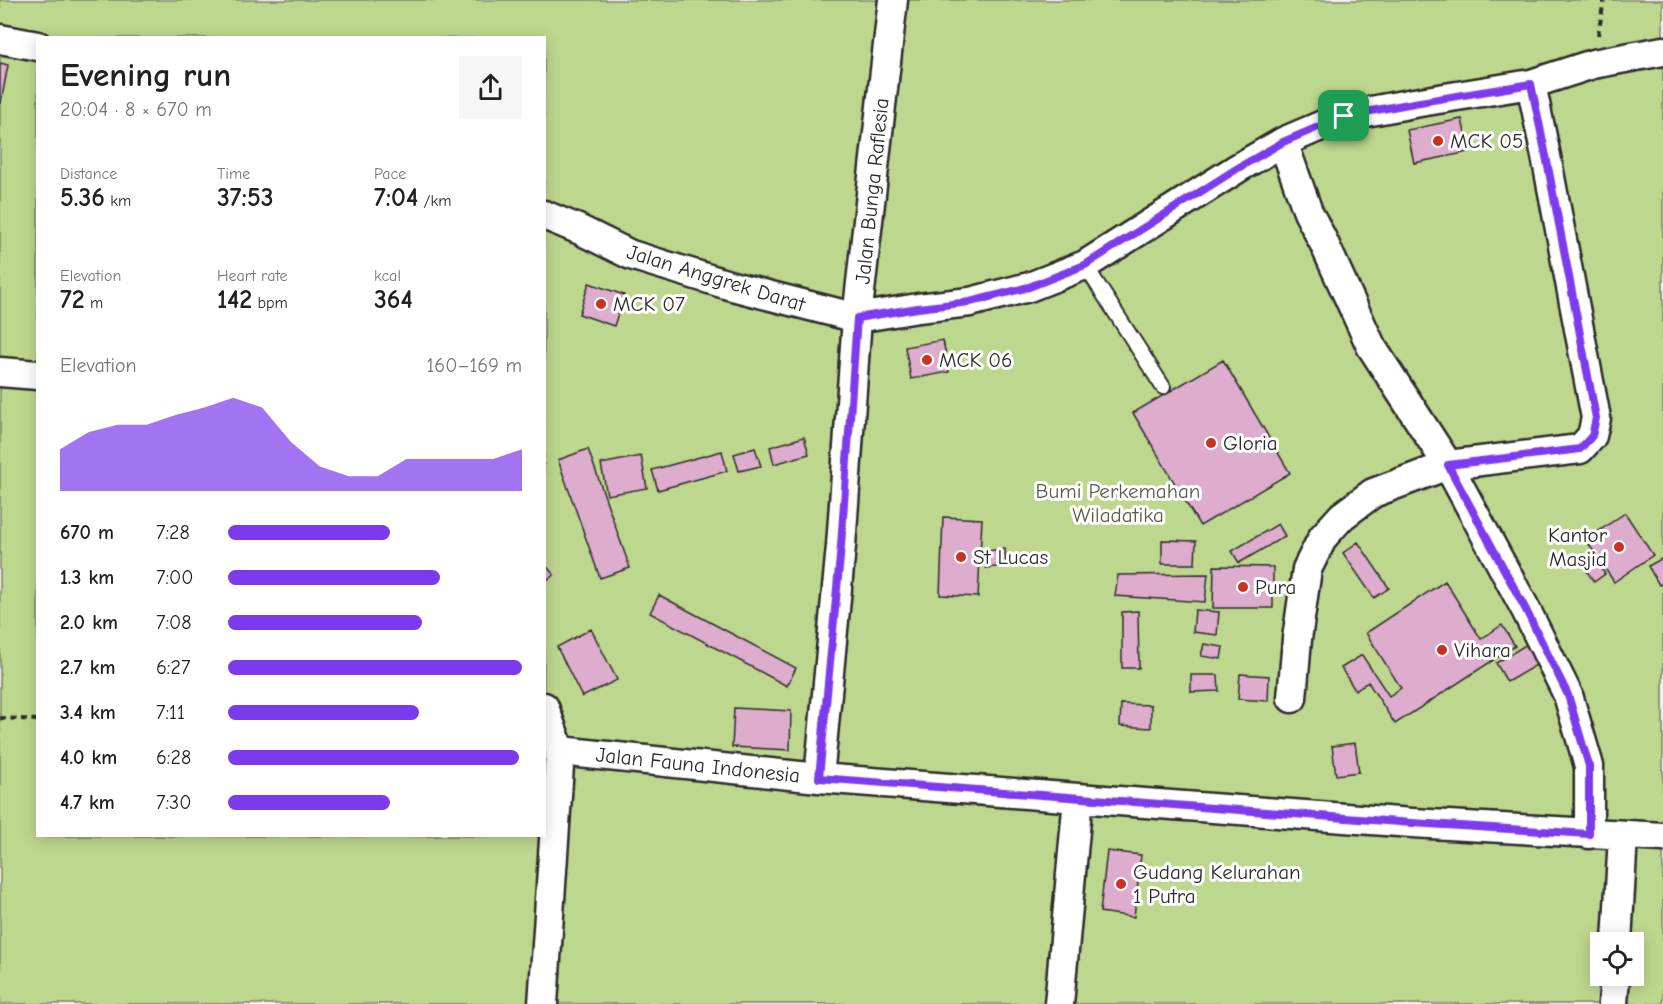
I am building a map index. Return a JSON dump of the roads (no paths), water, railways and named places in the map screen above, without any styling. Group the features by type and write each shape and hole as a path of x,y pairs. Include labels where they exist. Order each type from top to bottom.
{"street":[{"name":"Jalan Bunga Raflesia","path":"819,778 841,546 857,318 893,0"},
{"path":"0,39 36,46"},
{"path":"857,318 970,302 1029,287 1085,265 1283,142 1344,116 1531,84 1593,64 1663,51"},
{"path":"1292,698 1307,569 1323,537 1342,516 1373,493 1448,465 1580,449 1592,436 1596,418 1531,84"},
{"path":"1283,142 1308,212 1371,346 1448,465 1526,610 1568,695 1589,766 1589,834"},
{"name":"Jalan Anggrek Darat","path":"546,216 631,255 732,286 857,318"},
{"path":"0,372 36,375"},
{"path":"543,1004 560,751 546,712"},
{"name":"Jalan Fauna Indonesia","path":"560,751 819,778 1412,823 1663,837"},
{"path":"1059,1004 1078,798"},
{"path":"1618,932 1623,836"},
{"path":"1613,1004 1614,986"}],"lane":[{"path":"1085,265 1163,387"}],"place":[{"name":"MCK 05","path":"1438,141"},
{"name":"MCK 07","path":"601,304"},
{"name":"MCK 06","path":"927,360"},
{"name":"Gloria","path":"1211,443"},
{"name":"Kantor Masjid","path":"1619,547"},
{"name":"St Lucas","path":"961,557"},
{"name":"Pura","path":"1243,587"},
{"name":"Vihara","path":"1442,650"},
{"name":"Gudang Kelurahan 1 Putra","path":"1121,884"}],"park label":[{"name":"Bumi Perkemahan Wiladatika","path":"1118,503"}]}
